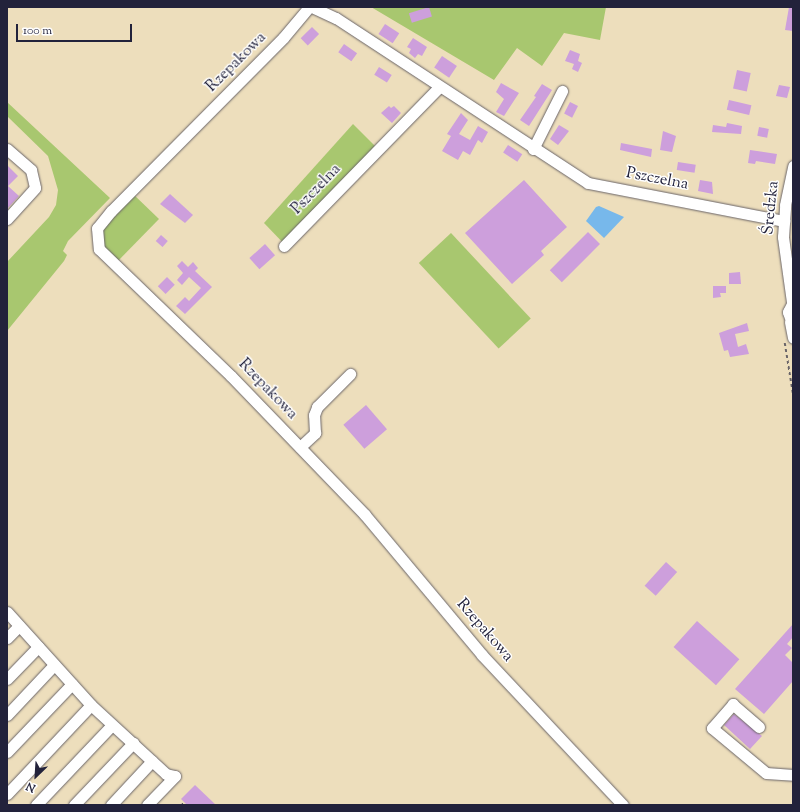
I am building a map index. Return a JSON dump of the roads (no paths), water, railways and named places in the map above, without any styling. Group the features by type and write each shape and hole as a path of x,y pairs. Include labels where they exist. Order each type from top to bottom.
{"street":[{"name":"Rzepakowa","path":"309,7 283,38 111,211 97,228 96,238 99,249 231,376 365,515 482,655 623,805"},
{"name":"Pszczelna","path":"312,7 336,18 533,149 588,183 784,221"},
{"name":"Pszczelna","path":"284,246 439,87"},
{"path":"533,149 562,91"},
{"path":"7,149 31,170 35,188 7,219"},
{"name":"Średzka","path":"792,324 788,312 792,302 785,253 784,221 793,166"},
{"name":"Średzka","path":"785,253 793,273"},
{"path":"789,340 792,324"},
{"path":"300,447 317,430 314,414 316,407 350,374"},
{"path":"7,612 91,705 166,774 175,776 147,805"},
{"path":"7,638 19,626"},
{"path":"7,679 38,646"},
{"path":"7,715 54,665"},
{"path":"7,752 72,684"},
{"path":"759,727 733,704 712,728 766,773 793,775"},
{"path":"7,794 91,705"},
{"path":"36,805 112,725"},
{"path":"74,805 133,743"},
{"path":"111,805 152,762"}],"water":[{"path":"599,206 624,217 604,238 586,221 596,207"}]}
